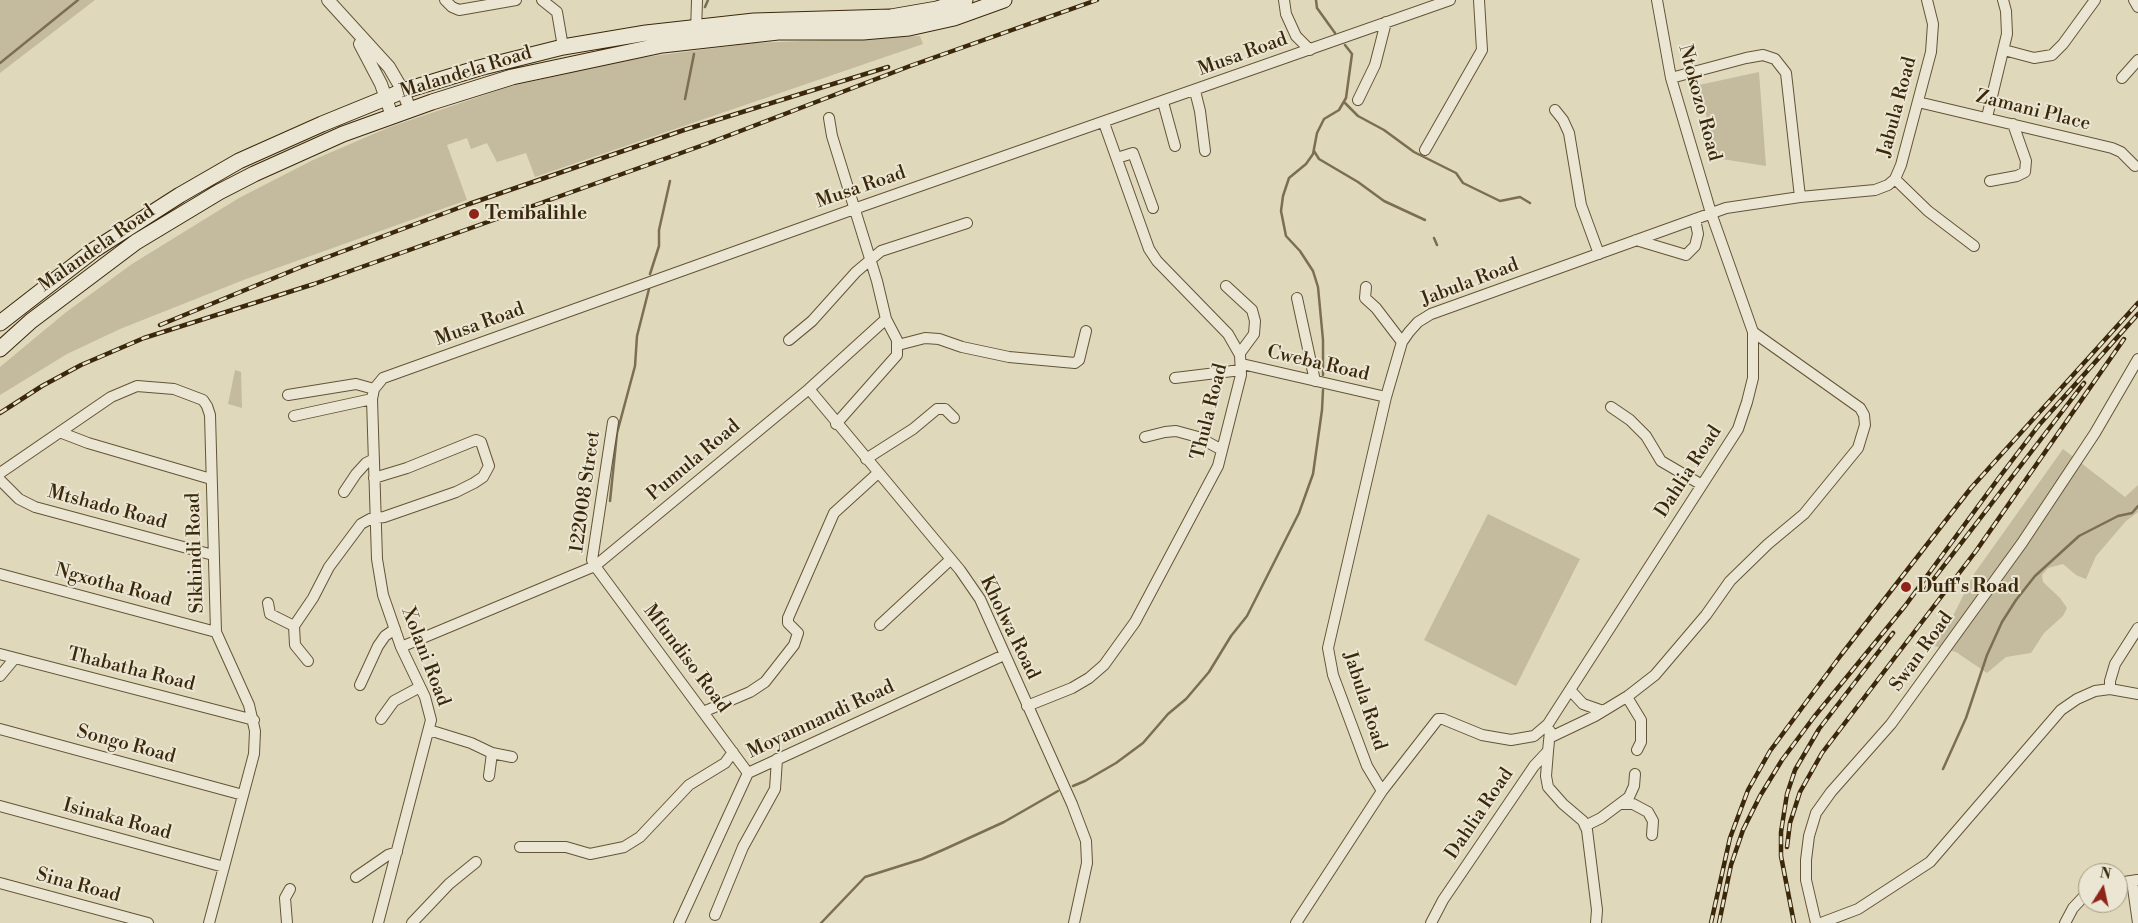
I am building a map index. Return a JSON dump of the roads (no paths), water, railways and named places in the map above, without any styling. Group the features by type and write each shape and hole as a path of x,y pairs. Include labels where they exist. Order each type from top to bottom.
{"main road":[{"name":"Malandela Road","path":"0,324 94,250 180,195 239,161 403,91 479,68 564,48 696,33 795,19 891,17 929,10 965,0"},
{"name":"Malandela Road","path":"0,349 31,321 136,242 220,192 300,152 392,116 512,77 634,50 696,33 863,32 908,28 954,18 1004,0"}],"street":[{"path":"328,0 368,55 392,116"},
{"path":"445,0 456,10 516,0"},
{"path":"542,0 557,12 564,48"},
{"path":"696,33 697,0"},
{"path":"1284,0 1286,14 1296,36 1310,50"},
{"name":"Musa Road","path":"294,416 373,394 383,378 854,209 1104,123 1450,0"},
{"path":"1425,150 1482,50 1479,0"},
{"name":"Ntokozo Road","path":"1657,0 1671,78 1711,213"},
{"name":"Jabula Road","path":"1382,791 1366,766 1333,675 1328,648 1386,398 1402,342 1418,322 1431,314 1711,213 1750,203 1875,190 1888,185 1896,179 1934,39 1933,24 1927,0"},
{"path":"1987,118 2004,50 2007,24 2003,0"},
{"path":"2004,50 2034,58 2052,55 2070,35 2095,0"},
{"path":"2134,0 2138,7"},
{"path":"339,14 382,58 403,91 410,110"},
{"path":"1358,100 1375,65 1386,22"},
{"path":"1671,78 1746,58 1763,55 1775,59 1786,73 1800,197"},
{"path":"2122,78 2138,60"},
{"path":"1195,91 1200,111 1205,151"},
{"path":"1163,102 1175,146"},
{"name":"Zamani Place","path":"1918,102 2112,148 2121,152 2135,166"},
{"path":"1555,110 1564,120 1569,133 1581,205 1599,254"},
{"path":"829,118 832,136 886,319 898,345 897,355 892,362 836,424"},
{"name":"Thula Road","path":"1027,706 1072,688 1104,665 1135,622 1218,466 1242,367 1240,353 1228,334 1158,261 1150,249 1104,123"},
{"path":"1990,181 2017,176 2025,172 2026,161 2013,124"},
{"path":"1117,158 1133,153 1152,208"},
{"path":"1896,179 1928,210 1974,246"},
{"name":"Dahlia Road","path":"1382,791 1438,719 1443,719 1482,736 1511,740 1534,736 1548,724 1738,429 1753,378 1753,332 1711,213"},
{"path":"1636,240 1686,255 1695,246 1698,234 1695,219"},
{"path":"789,340 812,321 869,260 881,251 967,223"},
{"path":"1226,286 1252,310 1255,321 1254,334 1240,353"},
{"path":"1366,287 1365,298 1376,308 1402,342"},
{"path":"1297,298 1315,381"},
{"name":"Pumula Road","path":"401,647 595,566 809,389 886,319"},
{"path":"898,345 925,338 939,339 962,347 1008,357 1075,363 1079,360 1086,331"},
{"path":"1551,737 1627,697 1655,675 1706,615 1730,581 1768,544 1804,514 1858,448 1865,425 1864,415 1860,408 1753,332"},
{"name":"Swan Road","path":"1816,923 1806,880 1809,836 1816,813 1831,792 1891,724 2022,543 2095,433 2138,359"},
{"path":"1175,378 1242,367"},
{"name":"Cweba Road","path":"1242,367 1315,381 1386,398"},
{"path":"288,394 356,384 373,394"},
{"name":"Sikhindi Road","path":"0,473 123,391 137,386 174,389 203,400 207,406 210,415 216,632 254,720 254,754 209,923"},
{"name":"Kholwa Road","path":"809,389 980,599 1072,804 1086,841 1087,863 1074,923"},
{"name":"Xolani Road","path":"373,394 376,559 380,582 401,647 420,687 430,715 429,730 378,923"},
{"path":"1611,407 1630,420 1646,436 1661,461 1702,485"},
{"path":"866,459 913,430 937,409 945,409 954,418"},
{"name":"122008 Street","path":"595,566 592,551 614,422"},
{"path":"1145,437 1165,432 1176,432 1198,437 1222,450"},
{"path":"62,433 74,439 211,479"},
{"path":"308,660 295,645 294,626 347,540 361,524 440,498 474,484 483,477 489,466 480,442 476,440 407,468 374,478"},
{"path":"344,492 366,463 374,459"},
{"path":"703,712 750,692 765,682 794,645 798,633 788,623 788,618 834,513 878,474"},
{"name":"Mtshado Road","path":"0,480 19,500 35,507 213,555"},
{"path":"880,625 950,560"},
{"name":"Mfundiso Road","path":"595,566 748,773"},
{"name":"Ngxotha Road","path":"0,574 216,632"},
{"path":"268,603 270,614 294,626"},
{"path":"2110,689 2110,680 2115,664 2138,628"},
{"path":"360,685 378,646 385,636 395,629"},
{"name":"Thabatha Road","path":"0,654 254,720"},
{"name":"Moyamnandi Road","path":"679,923 748,773 1004,655"},
{"path":"0,676 15,658"},
{"path":"381,719 394,700 420,687"},
{"path":"1821,923 1858,909 1930,862 2061,710 2077,699 2095,691 2110,689 2138,694"},
{"path":"1570,690 1583,704 1603,711"},
{"path":"1627,697 1640,720 1641,742 1637,750"},
{"name":"Dahlia Road","path":"1431,923 1444,900 1534,766 1548,751 1551,737 1548,724"},
{"name":"Songo Road","path":"0,729 243,795"},
{"path":"429,730 471,742 492,753 512,757"},
{"path":"1548,751 1546,776 1548,787 1586,826 1590,843 1596,898 1596,923"},
{"path":"520,847 566,847 590,854 624,847 640,838 689,786 725,763 733,752"},
{"path":"489,776 492,753"},
{"path":"715,916 743,847 775,789 777,759"},
{"path":"1586,826 1622,804 1632,792 1635,774"},
{"path":"1296,923 1382,791"},
{"path":"1622,804 1633,804 1648,812 1653,821 1652,835"},
{"name":"Isinaka Road","path":"0,806 224,868"},
{"path":"356,876 388,855 397,852"},
{"path":"412,923 449,884 476,862"},
{"path":"2135,880 2138,923"},
{"name":"Sina Road","path":"0,883 148,923"},
{"path":"287,923 286,898 290,889"},
{"path":"2065,923 2078,903"}],"waterway":[{"path":"0,63 78,0"},
{"path":"705,7 708,0"},
{"path":"1316,0 1317,8 1335,33"},
{"path":"1323,375 1323,340 1318,287 1313,271 1300,251 1286,236 1281,211 1283,196 1289,178 1306,164 1313,154 1317,133 1324,119 1339,110 1346,98 1352,54 1345,45"},
{"path":"685,99 694,54"},
{"path":"1344,102 1358,116 1384,130 1414,152 1456,173 1463,183 1500,201 1520,197 1530,203"},
{"path":"1314,151 1319,159 1358,182 1384,201 1425,220"},
{"path":"650,274 659,246 659,230 670,181"},
{"path":"1434,238 1437,245"},
{"path":"610,501 617,433 635,366 637,336 649,289"},
{"path":"1073,786 1116,763 1143,743 1168,714 1186,699 1209,672 1231,636 1247,616 1299,513 1313,474 1323,390"},
{"path":"1943,769 1966,718 1987,655 2002,622 2016,600 2035,576 2079,536 2118,516 2132,513 2138,506"},
{"path":"821,923 865,877 922,859 945,849 1004,822 1058,791"}],"railway":[{"path":"0,413 42,386 81,365 144,338 314,284 709,143 910,66 1097,0"},
{"path":"160,325 301,267 469,204 684,130 888,67"},
{"path":"1711,923 1730,838 1748,790 1770,751 1841,655 1971,488 2138,303"},
{"path":"1719,923 1731,865 1743,830 1760,796 1782,760 1814,717 1905,606 2039,425 2138,314"},
{"path":"1787,847 1790,823 1800,792 1822,753 1976,551 2124,339"},
{"path":"1926,589 2084,383"},
{"path":"1794,923 1781,856 1781,832 1787,794 1795,770 1819,729 1893,633"}],"place":[{"name":"Tembalihle","path":"474,214"},
{"name":"Duff's Road","path":"1906,587"}]}
